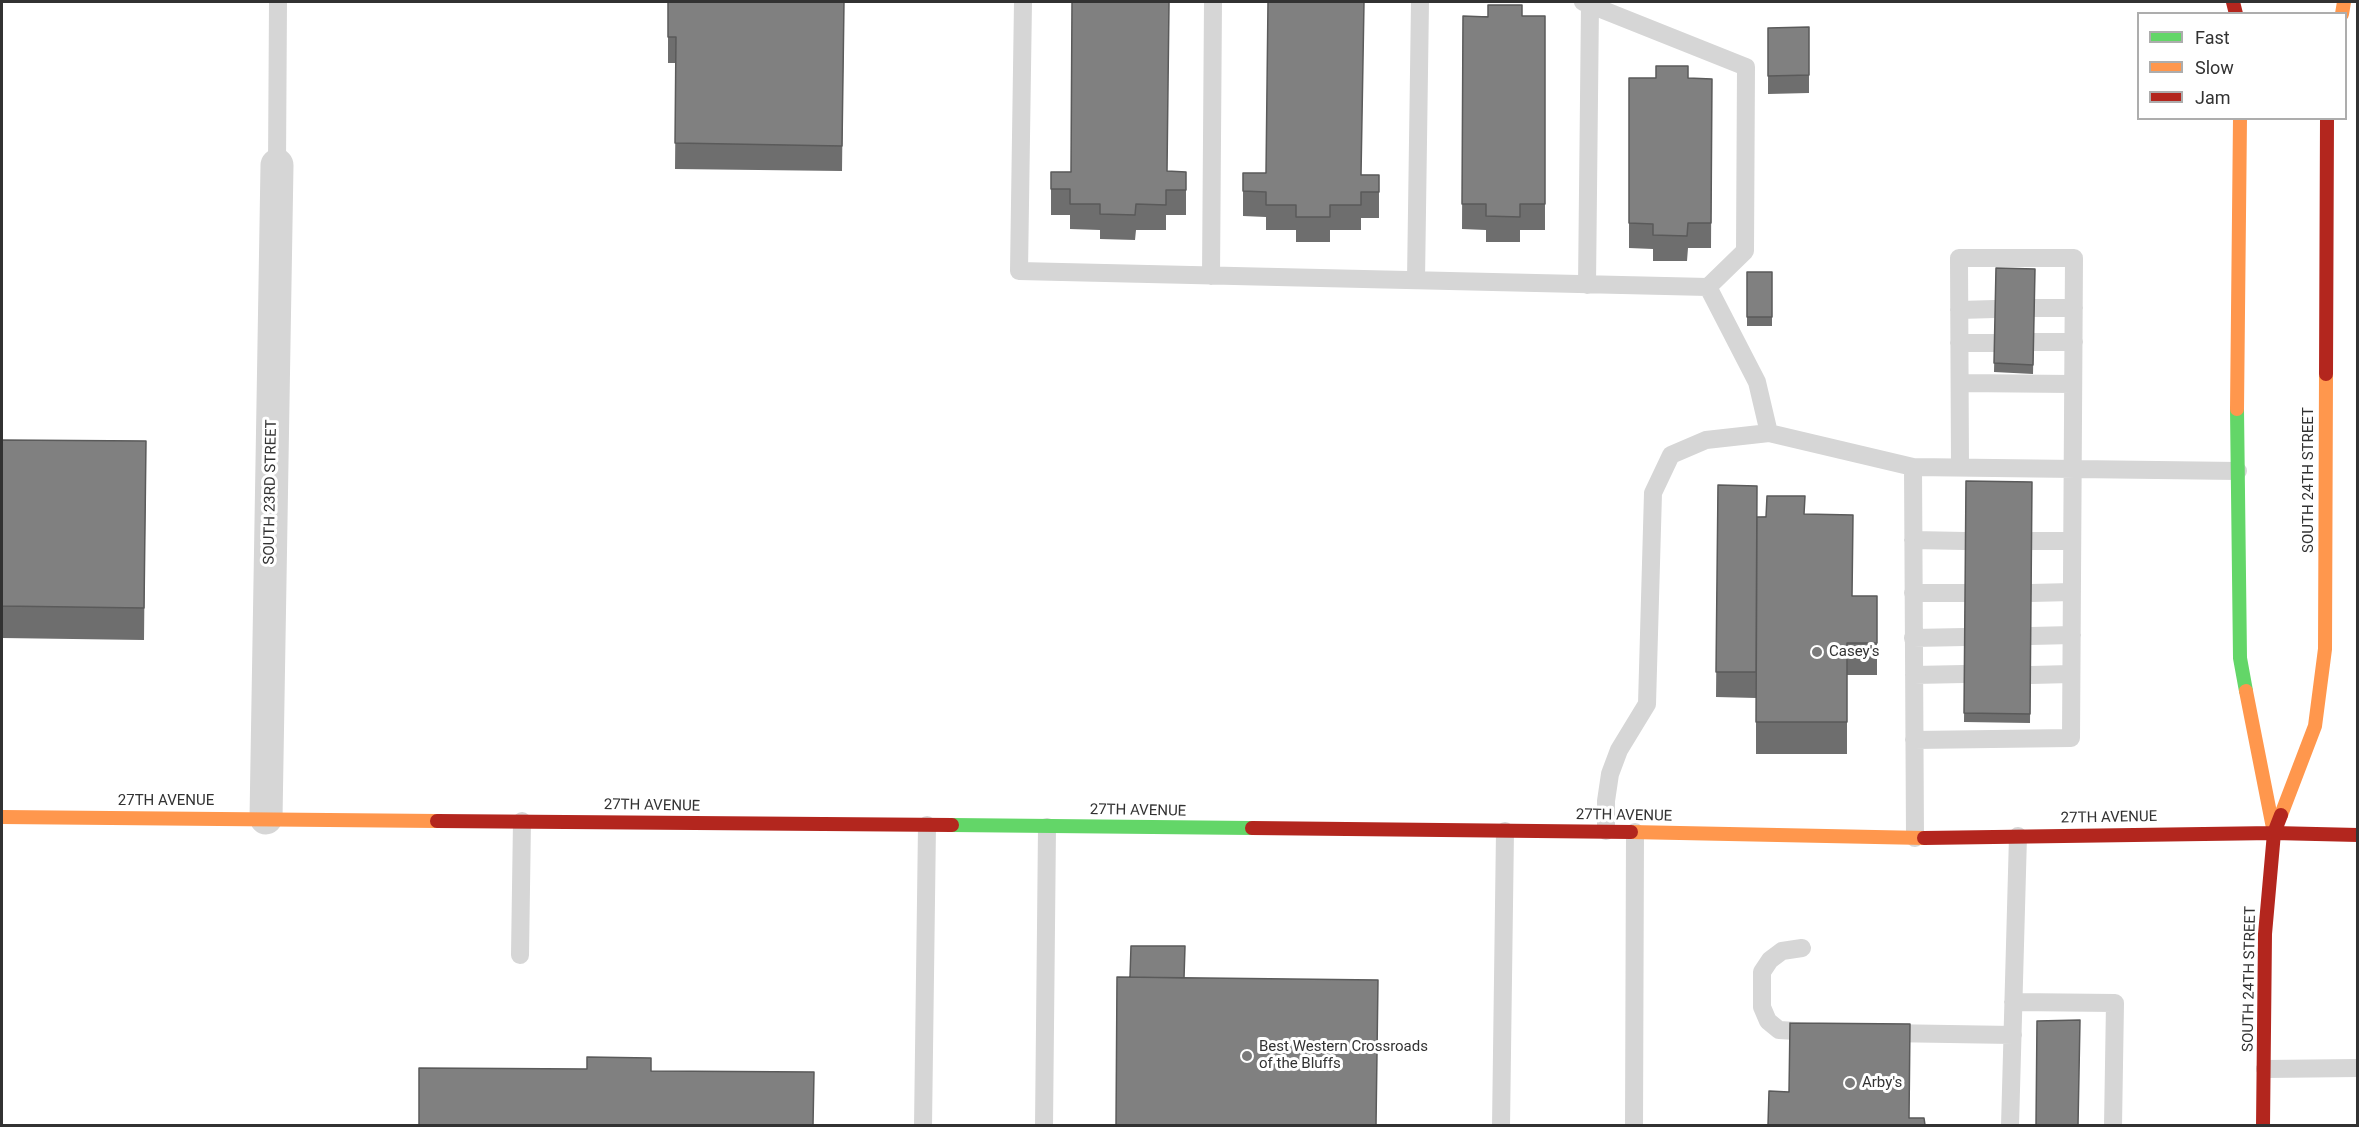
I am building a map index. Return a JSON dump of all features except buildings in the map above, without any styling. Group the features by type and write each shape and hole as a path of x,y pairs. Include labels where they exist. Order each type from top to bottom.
{"main road":[{"path":"2333,12 2344,2"},
{"name":"SOUTH 24TH STREET","path":"2240,120 2238,471 2240,658 2274,833"},
{"name":"SOUTH 24TH STREET","path":"2264,1125 2265,934 2274,833 2315,726 2325,649 2327,120"},
{"name":"27TH AVENUE","path":"2,817 1606,831 1915,838 2274,833 2358,835"}],"street":[{"name":"SOUTH 23RD STREET","path":"266,818 277,165"}],"lane":[{"path":"277,165 278,2"},
{"path":"1023,2 1019,271 1587,285 1708,287 1745,251 1746,67 1586,3 1587,285"},
{"path":"1211,276 1213,2"},
{"path":"1416,280 1420,2"},
{"path":"1914,740 2071,738 2074,258 1959,258 1960,467"},
{"path":"1708,287 1757,382 1769,434"},
{"path":"2034,308 2074,308"},
{"path":"1959,309 1995,309"},
{"path":"2034,342 2074,342"},
{"path":"1959,343 1994,343"},
{"path":"1960,383 2073,384"},
{"path":"1606,831 1606,801 1610,774 1619,750 1647,704 1653,493 1671,455 1706,440 1769,434 1912,467 2238,471"},
{"path":"1912,467 1915,838"},
{"path":"1913,540 1965,541"},
{"path":"2032,541 2072,541"},
{"path":"1913,593 1965,592"},
{"path":"2031,593 2072,592"},
{"path":"2031,636 2072,636"},
{"path":"1913,638 1965,637"},
{"path":"1914,675 1964,674"},
{"path":"2031,675 2071,674"},
{"path":"520,955 522,821"},
{"path":"922,1125 927,825"},
{"path":"1044,1125 1047,827"},
{"path":"1501,1125 1505,831"},
{"path":"1634,1125 1635,832"},
{"path":"2010,1125 2018,836"},
{"path":"1802,948 1782,951 1770,960 1762,972 1762,1007 1768,1021 1779,1030 1827,1032"},
{"path":"2013,1002 2115,1003 2114,1125"},
{"path":"1862,1033 2013,1035"},
{"path":"2265,1069 2358,1068"}],"traffic: fast":[{"path":"2237,409 2240,658 2246,691"},
{"path":"952,825 1252,828"}],"traffic: slow":[{"path":"2342,12 2344,2"},
{"path":"2237,409 2240,120"},
{"path":"2281,815 2315,726 2325,649 2326,374"},
{"path":"2246,691 2274,833"},
{"path":"2,817 437,821"},
{"path":"1631,832 1924,838"}],"traffic: jam":[{"path":"2233,2 2236,12"},
{"path":"2326,374 2327,120"},
{"path":"2263,1126 2265,934 2274,833 2281,815"},
{"path":"437,821 952,825"},
{"path":"1252,828 1631,832"},
{"path":"1924,838 2274,833 2358,835"}],"place":[{"name":"Casey's","path":"1817,652"},
{"name":"Best Western Crossroads of the Bluffs","path":"1247,1056"},
{"name":"Arby's","path":"1850,1083"}]}
